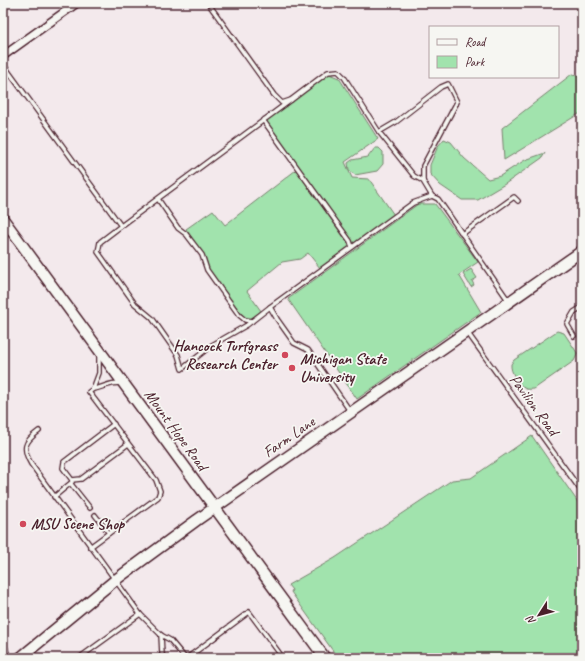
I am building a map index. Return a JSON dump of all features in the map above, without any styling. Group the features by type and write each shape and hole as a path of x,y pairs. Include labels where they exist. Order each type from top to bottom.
{"street":[{"path":"3,56 77,3"},
{"name":"Mount Hope Road","path":"3,219 325,658"},
{"name":"Farm Lane","path":"20,658 114,581 214,507 582,251"}],"lane":[{"path":"208,3 274,95 282,103 291,100"},
{"path":"3,64 121,226"},
{"path":"432,196 413,203 252,321 212,345 182,369 178,355 152,318 135,304 98,252 100,242 121,226 328,72 338,71 344,77 380,132 414,176 423,181 432,196 438,199 510,302"},
{"path":"380,132 448,84 457,102 423,166 423,181"},
{"path":"263,120 350,241 352,247"},
{"path":"462,234 514,197 518,201"},
{"path":"158,199 178,228 186,234 202,255 207,270 239,316 245,320 252,321"},
{"path":"270,307 294,343 308,350 351,413"},
{"path":"574,336 567,324 574,312 582,307"},
{"name":"Pavilion Road","path":"467,332 582,492"},
{"path":"90,547 158,497 160,491 156,480 89,392 93,389 99,372 100,360 98,348"},
{"path":"93,389 98,389 108,384 124,383"},
{"path":"90,508 71,482 63,468 64,462 114,424"},
{"path":"38,431 31,436 26,444 25,448 27,456 54,497 114,581 140,614 161,635 170,640 186,658 249,612 283,658"},
{"path":"54,497 71,482 81,479 128,444"},
{"path":"95,514 109,533"},
{"path":"79,658 140,614"},
{"path":"161,635 162,654 164,658"}],"green space":[{"path":"329,74 339,78 378,139 345,162 352,178 369,179 394,215 353,245 266,121"},
{"path":"572,74 582,76 582,112 504,160 502,128"},
{"path":"444,139 451,142 464,158 488,179 500,176 525,160 545,153 542,158 505,184 478,200 462,200 440,185 430,174 430,165 438,146"},
{"path":"375,148 379,148 383,152 383,164 377,171 355,175 349,170 348,163 352,160 368,157"},
{"path":"296,170 350,246 320,268 308,253 300,259 282,262 247,291 261,311 250,319 244,317 209,270 206,259 186,229 213,210 225,225"},
{"path":"418,204 435,204 478,262 459,275 481,312 357,399 288,299"},
{"path":"471,269 477,278 472,281 474,285 471,287 463,274"},
{"path":"557,331 564,333 577,353 574,361 534,389 524,388 515,377 511,364 514,360"},
{"path":"532,436 582,508 582,658 338,658 291,592 292,590 288,585 335,558 452,480 471,478"}],"railway":[{"path":"3,636 10,658"}],"place":[{"name":"Hancock Turfgrass Research Center","path":"285,355"},
{"name":"Michigan State University","path":"292,368"},
{"name":"MSU Scene Shop","path":"23,524"}]}
